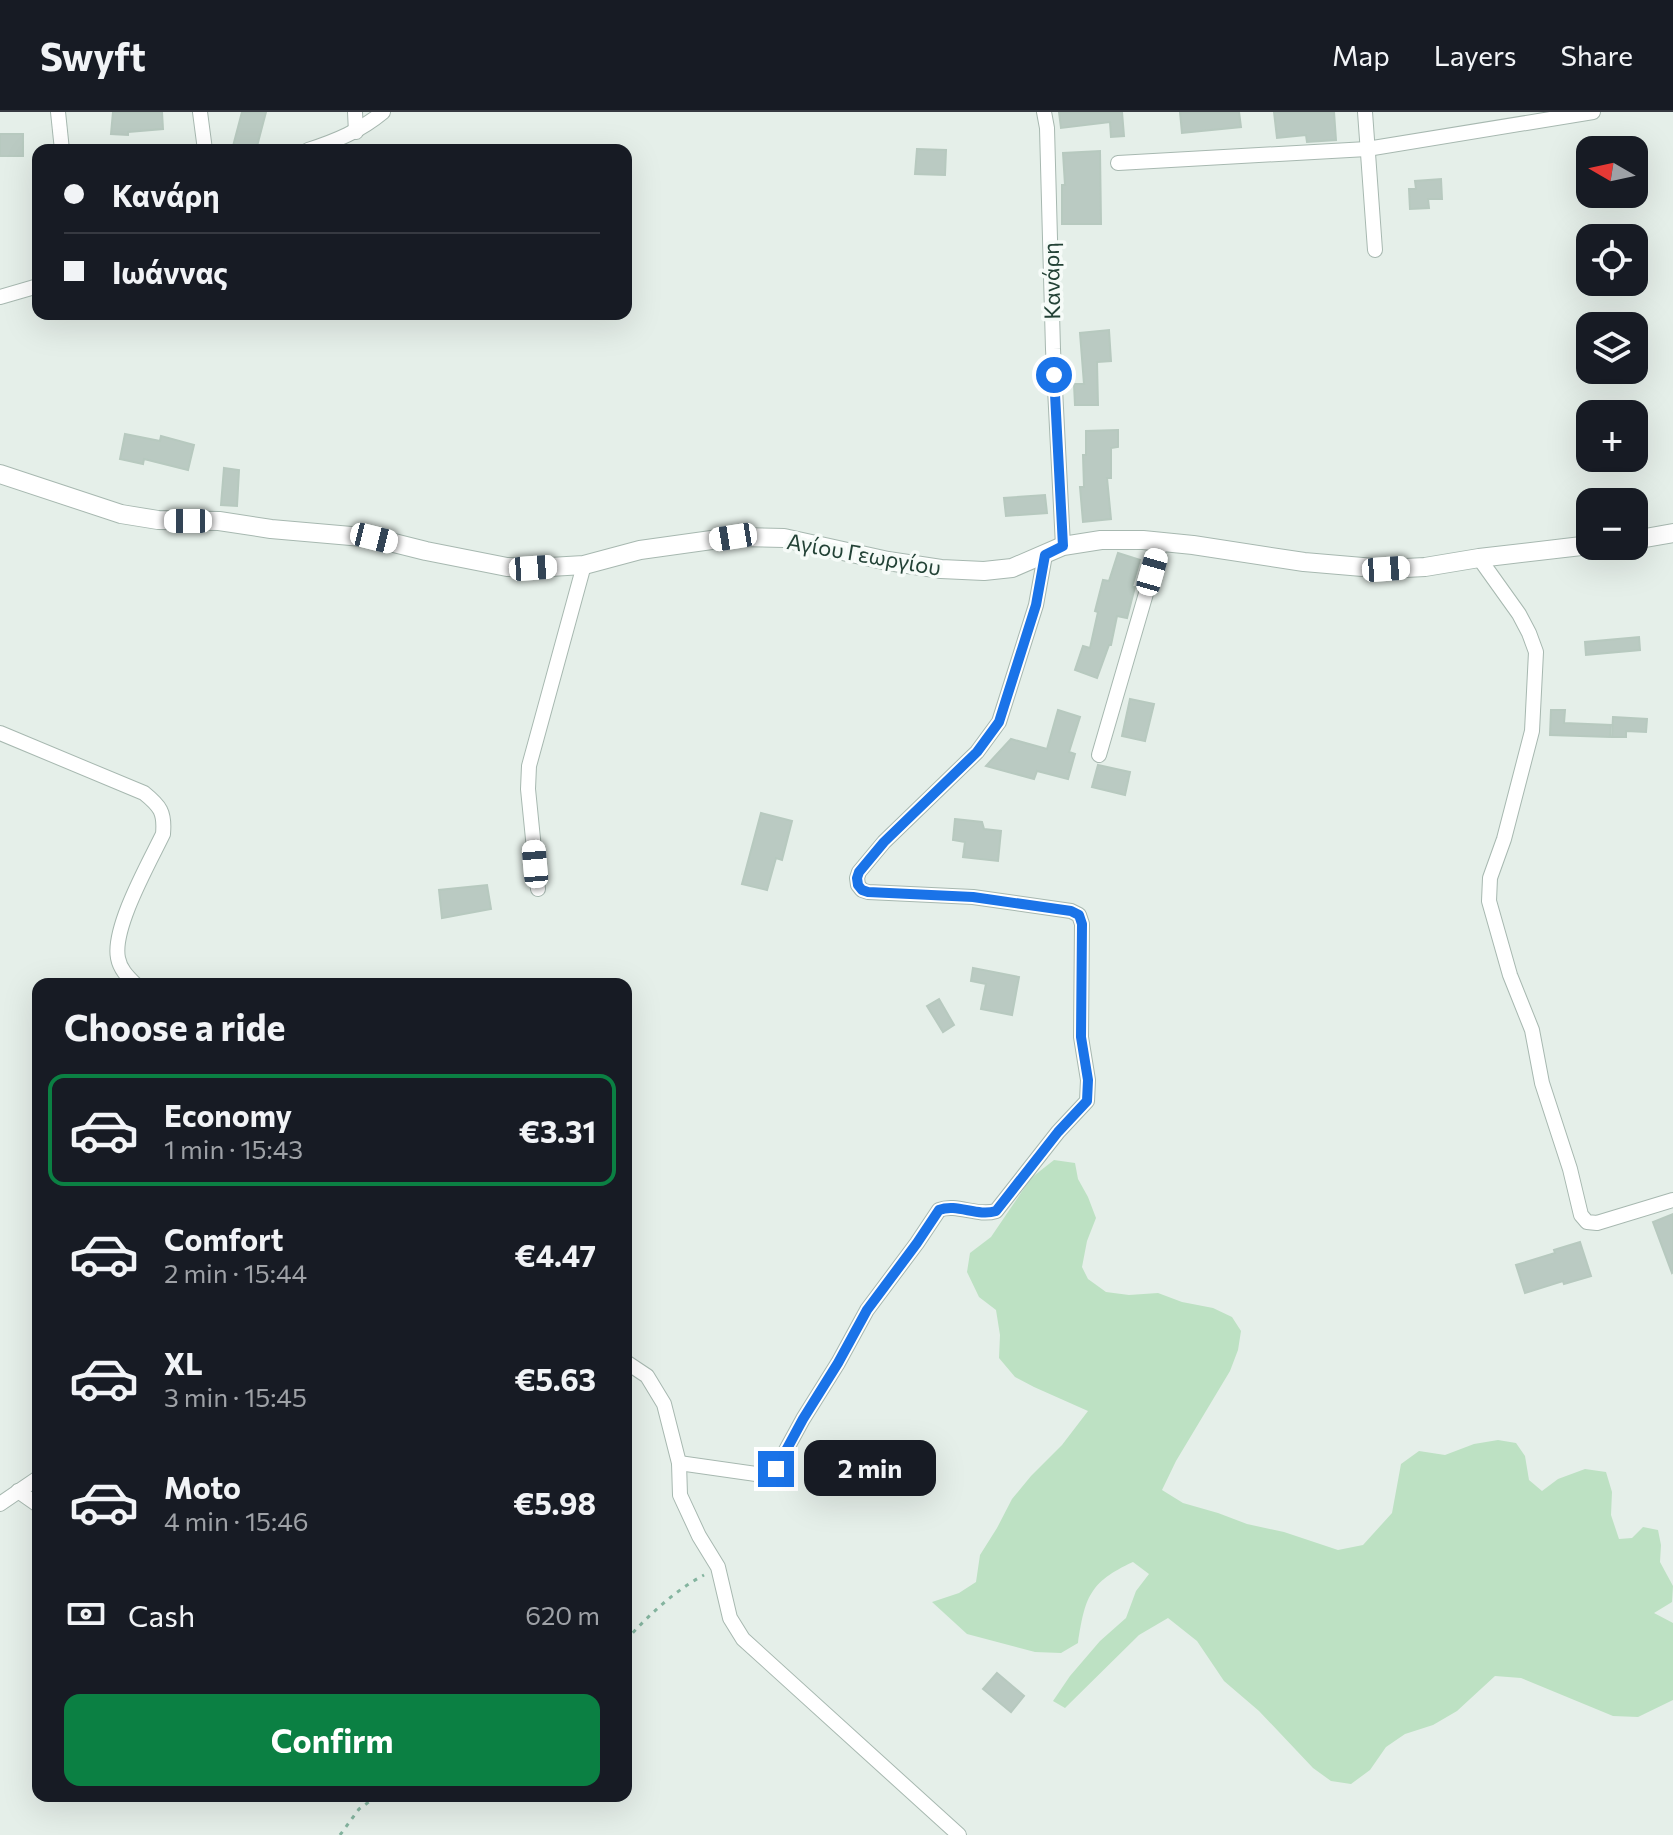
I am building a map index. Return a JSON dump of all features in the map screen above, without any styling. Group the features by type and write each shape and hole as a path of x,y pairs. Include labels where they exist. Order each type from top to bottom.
{"street":[{"path":"58,112 61,144"},
{"path":"200,112 204,144"},
{"path":"355,112 356,132"},
{"path":"327,144 356,132 383,112"},
{"name":"Κανάρη","path":"1044,112 1063,546"},
{"path":"1365,112 1375,250"},
{"path":"1118,163 1367,149 1593,112"},
{"path":"0,297 32,288"},
{"name":"Αγίου Γεωργίου","path":"0,474 121,514 158,520 219,521 286,531 374,538 507,567 584,565 640,550 733,537 784,538 888,561 941,569 984,571 1012,568 1063,546 1101,540 1193,545 1326,565 1386,569 1425,567 1576,547"},
{"path":"1648,537 1673,533"},
{"path":"1099,755 1161,542"},
{"path":"679,1463 763,1475 774,1472 867,1310 939,1210 949,1207 986,1213 996,1211 1058,1132 1087,1101 1088,1080 1081,1037 1082,924 1079,915 1071,911 973,897 868,892 858,885 857,878 884,842 977,752 999,722 1036,605 1045,555"},
{"path":"1479,558 1519,614 1536,652 1532,731 1504,839 1490,878 1489,901 1510,975 1532,1030 1542,1083 1570,1169 1581,1215 1587,1222 1597,1223 1673,1200"},
{"path":"538,889 528,789 529,766 584,565"},
{"path":"0,733 144,793 156,803 164,819 163,834 122,922 117,941 118,959 129,978"},
{"path":"632,1366 647,1376 664,1404 679,1463 680,1495 718,1567 730,1618 743,1639 959,1835"},
{"path":"0,1504 32,1482"},
{"path":"18,1491 32,1501"}],"path":[{"path":"632,1634 688,1583 718,1567"},
{"path":"340,1835 359,1809 369,1802"}],"green space":[{"path":"1054,1160 1075,1163 1078,1179 1096,1218 1082,1267 1088,1279 1106,1292 1129,1295 1158,1293 1213,1308 1232,1317 1241,1331 1230,1371 1162,1490 1183,1503 1338,1550 1363,1545 1392,1513 1401,1464 1419,1451 1445,1455 1474,1444 1498,1440 1516,1443 1525,1456 1529,1480 1542,1491 1558,1479 1585,1469 1606,1472 1612,1492 1611,1515 1619,1539 1632,1538 1643,1527 1658,1530 1660,1562 1673,1586 1672,1602 1654,1613 1673,1623 1673,1700 1638,1717 1613,1716 1521,1678 1495,1676 1457,1711 1433,1725 1405,1734 1386,1747 1370,1770 1351,1784 1331,1781 1313,1768 1259,1711 1224,1681 1197,1641 1168,1618 1139,1635 1065,1708 1053,1701 1100,1641 1126,1618 1136,1591 1149,1574 1133,1562 1098,1585 1083,1614 1078,1643 1061,1653 1035,1652 967,1634 932,1602 959,1593 976,1582 980,1555 1012,1499 1062,1445 1088,1411 1015,1377 999,1358 1000,1335 996,1310 979,1297 967,1272 970,1253 991,1237 1031,1178"}],"building":[{"path":"113,112 162,112 163,129 128,132 128,135 111,134"},
{"path":"242,112 266,112 258,144 234,144"},
{"path":"1059,112 1122,112 1124,136 1111,137 1110,122 1061,128"},
{"path":"1180,112 1239,112 1241,127 1182,133"},
{"path":"1274,112 1334,112 1336,140 1307,142 1306,135 1277,138"},
{"path":"0,134 23,134 23,156 0,156"},
{"path":"917,149 946,150 945,175 915,174"},
{"path":"1100,151 1101,224 1062,224 1062,185 1065,185 1063,153"},
{"path":"1441,179 1442,199 1428,199 1429,208 1410,209 1409,189 1416,189 1415,181"},
{"path":"1109,330 1111,361 1097,362 1098,405 1075,405 1074,384 1084,384 1080,333"},
{"path":"1118,430 1118,447 1111,448 1111,478 1107,478 1111,519 1083,522 1080,487 1084,487 1086,431"},
{"path":"125,434 160,441 161,436 194,445 188,470 144,459 143,464 120,459"},
{"path":"224,468 239,470 237,506 221,505"},
{"path":"1045,495 1047,513 1006,516 1004,498"},
{"path":"1118,553 1140,560 1127,618 1117,616 1111,645 1097,678 1075,670 1083,646 1090,648 1103,580 1109,581"},
{"path":"1639,637 1640,650 1586,655 1585,642"},
{"path":"1130,699 1154,704 1145,741 1122,736"},
{"path":"1058,710 1080,717 1069,752 1075,754 1068,779 1037,771 1034,779 986,766 1011,739 1047,749"},
{"path":"1551,710 1565,710 1564,723 1611,725 1610,737 1550,735"},
{"path":"1613,717 1647,719 1646,732 1626,731 1626,737 1612,737"},
{"path":"1098,765 1130,772 1125,795 1092,787"},
{"path":"761,813 792,821 782,860 776,858 767,890 742,884"},
{"path":"955,819 982,822 984,829 1001,831 998,861 963,857 965,842 953,840"},
{"path":"487,885 491,909 442,918 439,890"},
{"path":"973,968 1019,977 1012,1015 981,1009 986,984 971,981"},
{"path":"939,999 954,1025 943,1032 927,1006"},
{"path":"1673,1214 1673,1272 1672,1273 1653,1222"},
{"path":"1580,1242 1591,1276 1525,1293 1516,1265"},
{"path":"997,1673 1024,1696 1011,1712 983,1689"}],"route":[{"path":"776,1469 867,1310 939,1210 949,1207 986,1213 996,1211 1058,1132 1087,1101 1088,1080 1081,1037 1082,924 1076,912 973,897 868,892 858,885 857,878 884,842 977,752 999,722 1036,605 1045,555 1063,546 1054,375"}]}
